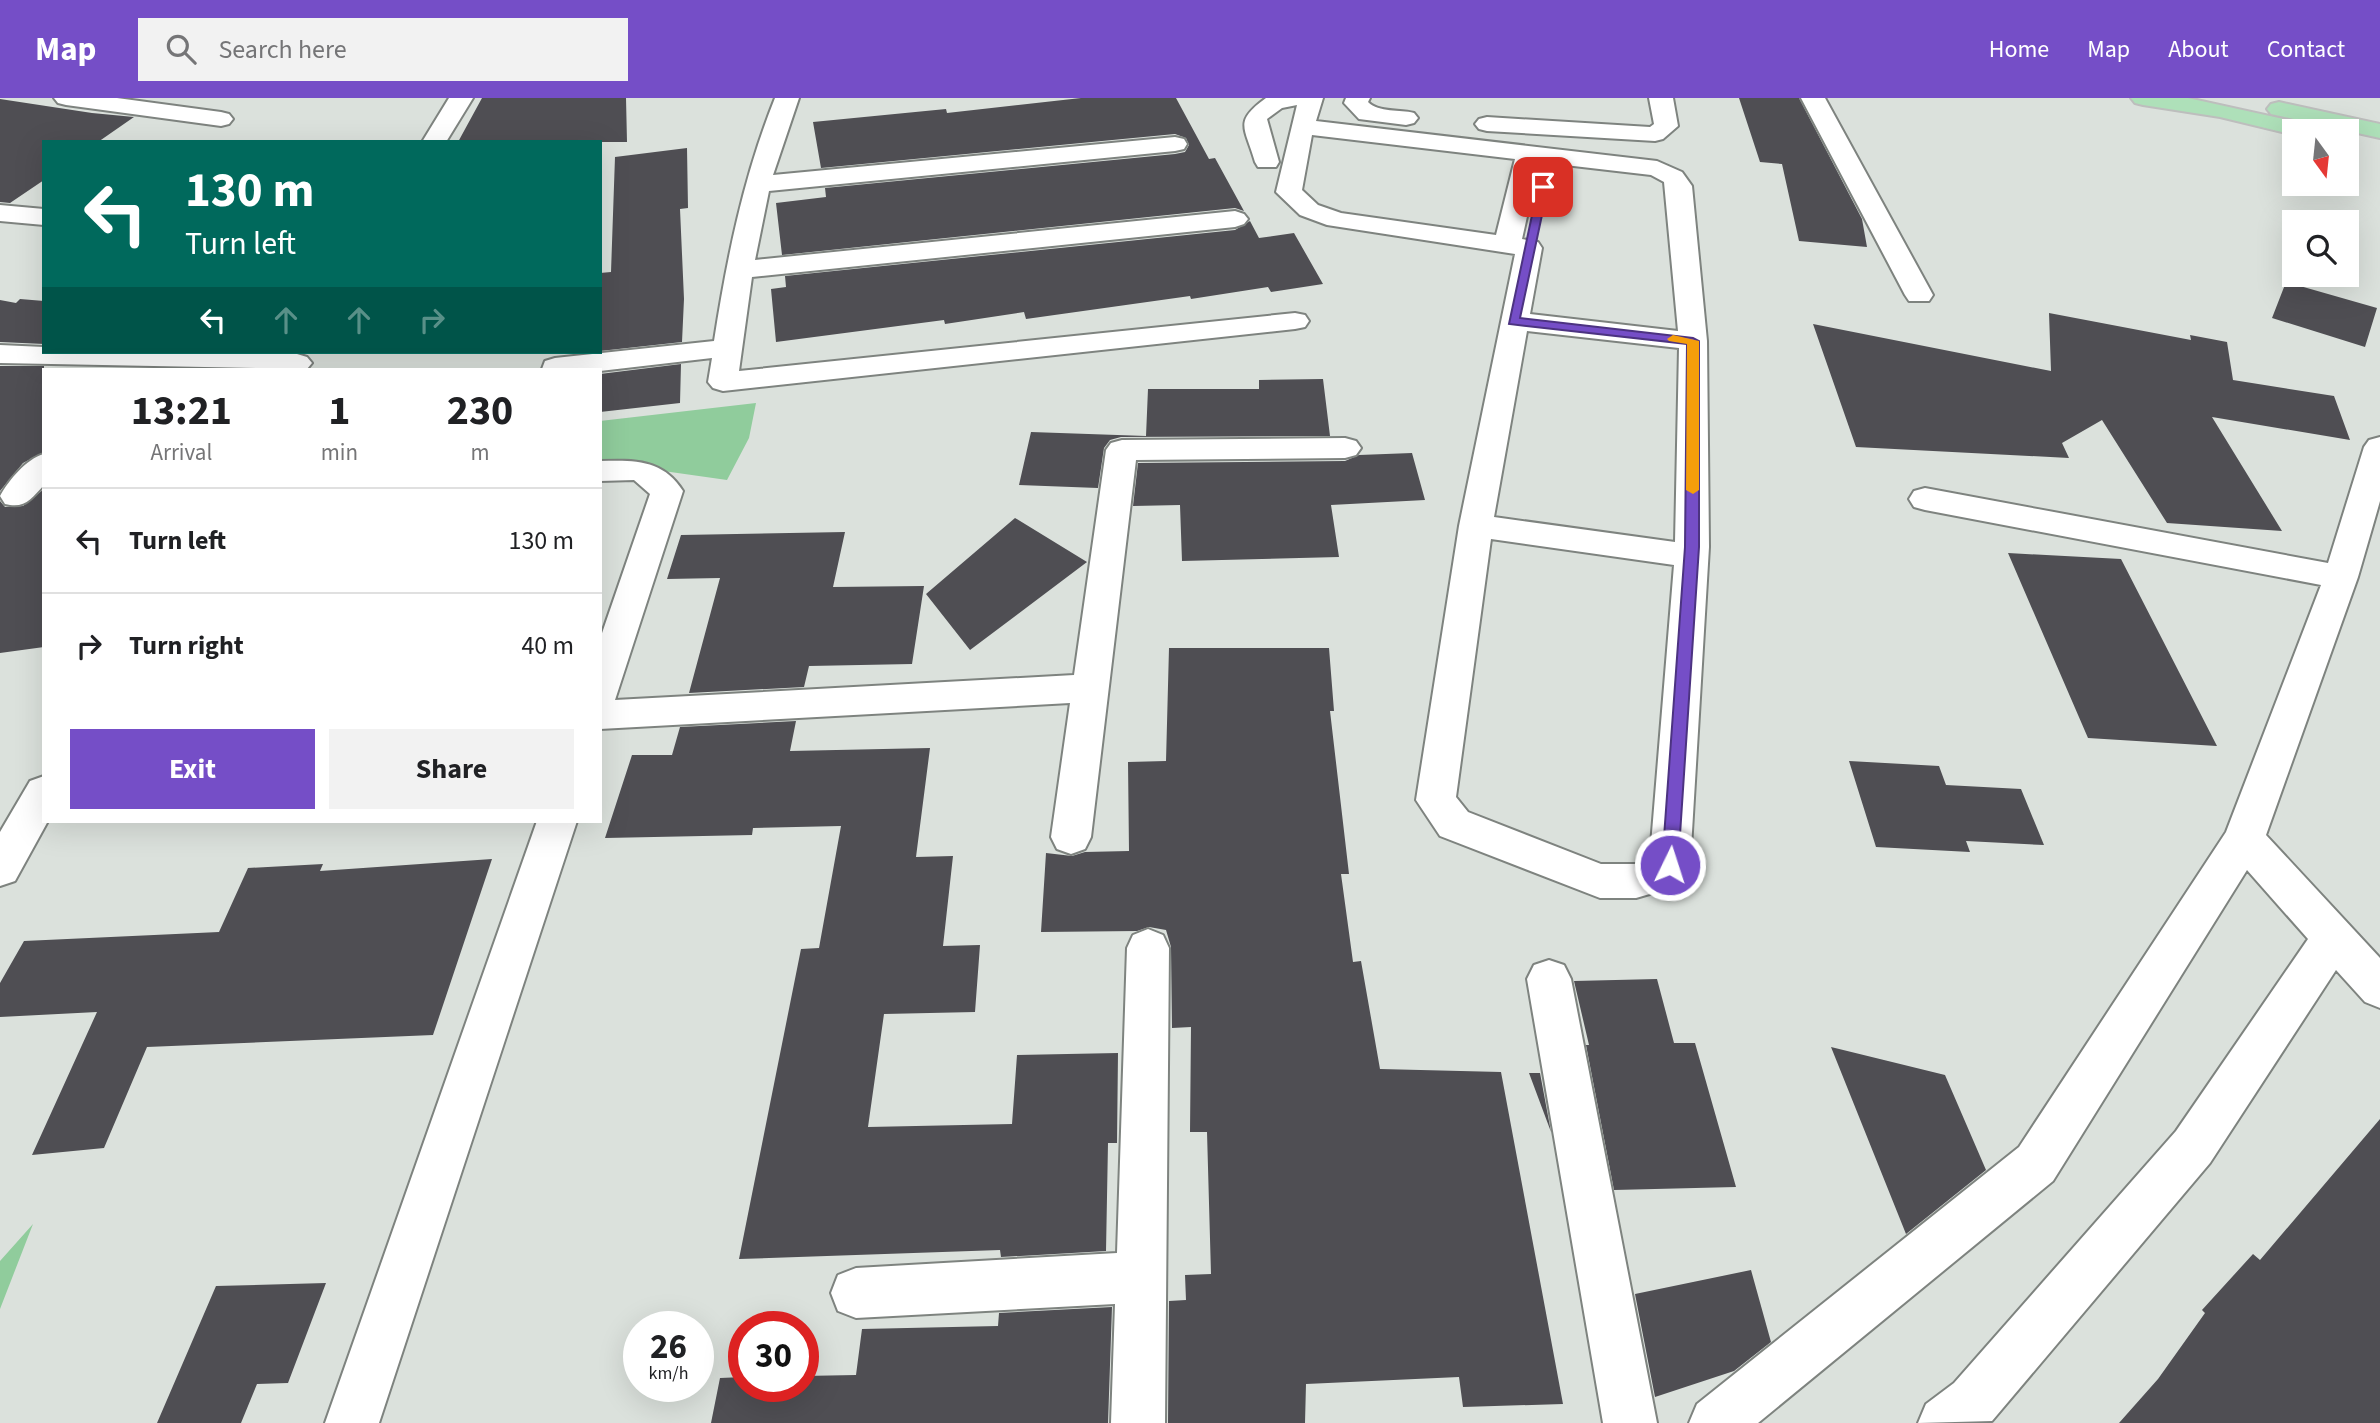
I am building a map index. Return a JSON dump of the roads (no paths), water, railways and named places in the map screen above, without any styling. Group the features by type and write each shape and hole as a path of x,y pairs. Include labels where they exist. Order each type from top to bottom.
{"main road":[{"path":"2143,98 2220,110 2282,125"},
{"path":"2226,98 2380,131"},
{"path":"2320,98 2380,111"},
{"path":"2359,144 2380,149"}],"street":[{"path":"66,98 221,119"},
{"path":"435,140 461,98"},
{"path":"787,98 768,143 737,270 723,382 1295,321"},
{"path":"1358,98 1356,103 1360,109 1376,116 1655,134 1666,126 1661,98"},
{"path":"1813,98 1919,295"},
{"path":"1267,162 1255,122 1256,116 1275,102 1529,153 1657,167 1673,177 1679,186 1693,341 1692,547 1670,865 1654,876 1636,881 1600,881 1454,824 1436,800 1476,526 1514,321 1518,246 1529,153"},
{"path":"1304,108 1289,192 1309,210 1336,220 1518,246"},
{"path":"759,184 1175,144"},
{"path":"1518,246 1543,187"},
{"path":"0,213 42,217"},
{"path":"737,270 1235,219"},
{"path":"1514,321 1693,341"},
{"path":"555,367 728,348"},
{"path":"0,354 127,364 298,361"},
{"path":"1716,1423 2036,1164 2244,839 2341,578 2380,447"},
{"path":"1071,837 1122,450 1345,448"},
{"path":"16,496 42,466"},
{"path":"602,471 641,470 667,491 602,688"},
{"path":"1925,499 2341,578"},
{"path":"1476,526 1674,553"},
{"path":"602,715 1090,688"},
{"path":"0,869 42,796"},
{"path":"352,1423 556,823"},
{"path":"2244,839 2332,939 2380,988"},
{"path":"1945,1423 1973,1402 2193,1147 2332,939"},
{"path":"1138,1423 1148,948"},
{"path":"1549,979 1630,1423"},
{"path":"856,1293 1141,1277"}]}
